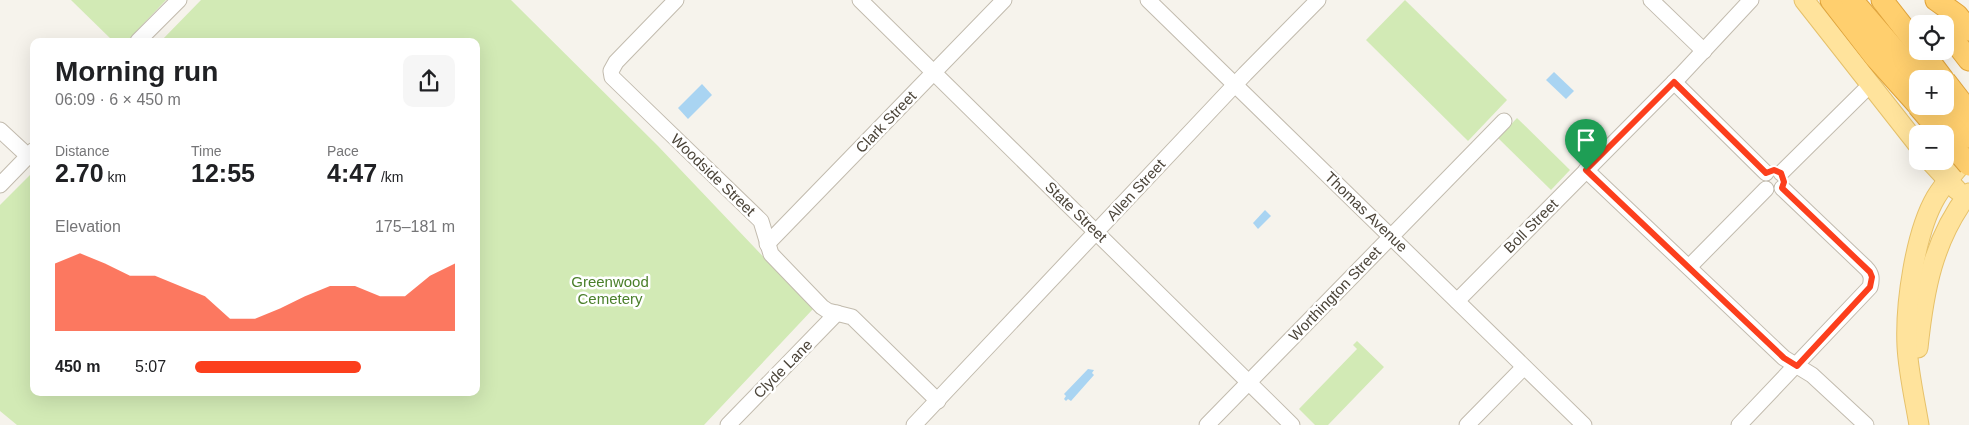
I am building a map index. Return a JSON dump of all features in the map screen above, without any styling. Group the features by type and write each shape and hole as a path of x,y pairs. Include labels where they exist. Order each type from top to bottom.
{"highway":[{"path":"1831,0 1875,57 1909,96"},
{"path":"1852,0 1912,70"},
{"path":"1882,0 1909,34"},
{"path":"1931,6 1958,15 1969,30"},
{"path":"1954,40 1969,60"},
{"path":"1929,60 1936,70"},
{"path":"1954,92 1969,110"},
{"path":"1926,115 1934,125"},
{"path":"1951,115 1969,136"},
{"path":"1954,147 1969,164"}],"main road":[{"path":"1804,0 1870,85 1909,128"},
{"path":"1954,127 1969,110"},
{"path":"1919,425 1907,346 1912,274 1927,218 1936,197 1969,154"},
{"path":"1913,384 1923,306 1931,269 1950,220 1968,198 1938,170"}],"street":[{"path":"141,38 179,0"},
{"name":"Woodside Street","path":"676,0 616,62 611,71 612,77 760,221 765,232 767,244 774,258 822,307 852,317 938,401"},
{"name":"State Street","path":"860,0 1292,425"},
{"name":"Clark Street","path":"767,244 1004,0"},
{"name":"Thomas Avenue","path":"1148,0 1584,425"},
{"name":"Allen Street","path":"914,425 1235,85 1318,0"},
{"path":"1651,0 1704,51"},
{"name":"Boll Street","path":"1457,301 1674,82 1751,0"},
{"path":"1674,82 1776,178 1866,268 1872,277 1870,287 1739,425"},
{"path":"1689,267 1766,189 1772,192 1776,178 1870,85"},
{"name":"Worthington Street","path":"1207,425 1504,120"},
{"path":"0,130 30,152"},
{"path":"0,185 30,154"},
{"path":"1586,170 1784,358 1812,375 1866,425"},
{"name":"Clyde Lane","path":"728,425 837,313"},
{"path":"1467,425 1524,367"}],"green space":[{"path":"71,0 166,0 130,38 110,38"},
{"name":"Greenwood Cemetery","path":"201,0 511,0 658,146 813,309 704,425 17,425 0,411 0,205 30,175 30,396 480,396 480,38 164,38"},
{"path":"1405,0 1507,100 1468,141 1366,40"},
{"path":"1517,118 1570,170 1551,190 1498,138"},
{"path":"1357,341 1384,367 1328,425 1315,425 1299,409 1357,349 1353,345"}],"water":[{"path":"1554,72 1574,91 1566,99 1546,80"},
{"path":"702,84 712,95 688,119 678,108"},
{"path":"1265,210 1271,216 1258,229 1253,223"},
{"path":"1088,369 1094,370 1092,373 1094,375 1071,401 1068,399 1066,401 1064,394"}],"route":[{"path":"1674,82 1766,173 1774,170 1781,173 1784,179 1782,188 1870,272 1872,277 1870,287 1797,366 1784,358 1586,170 1674,82"}]}
